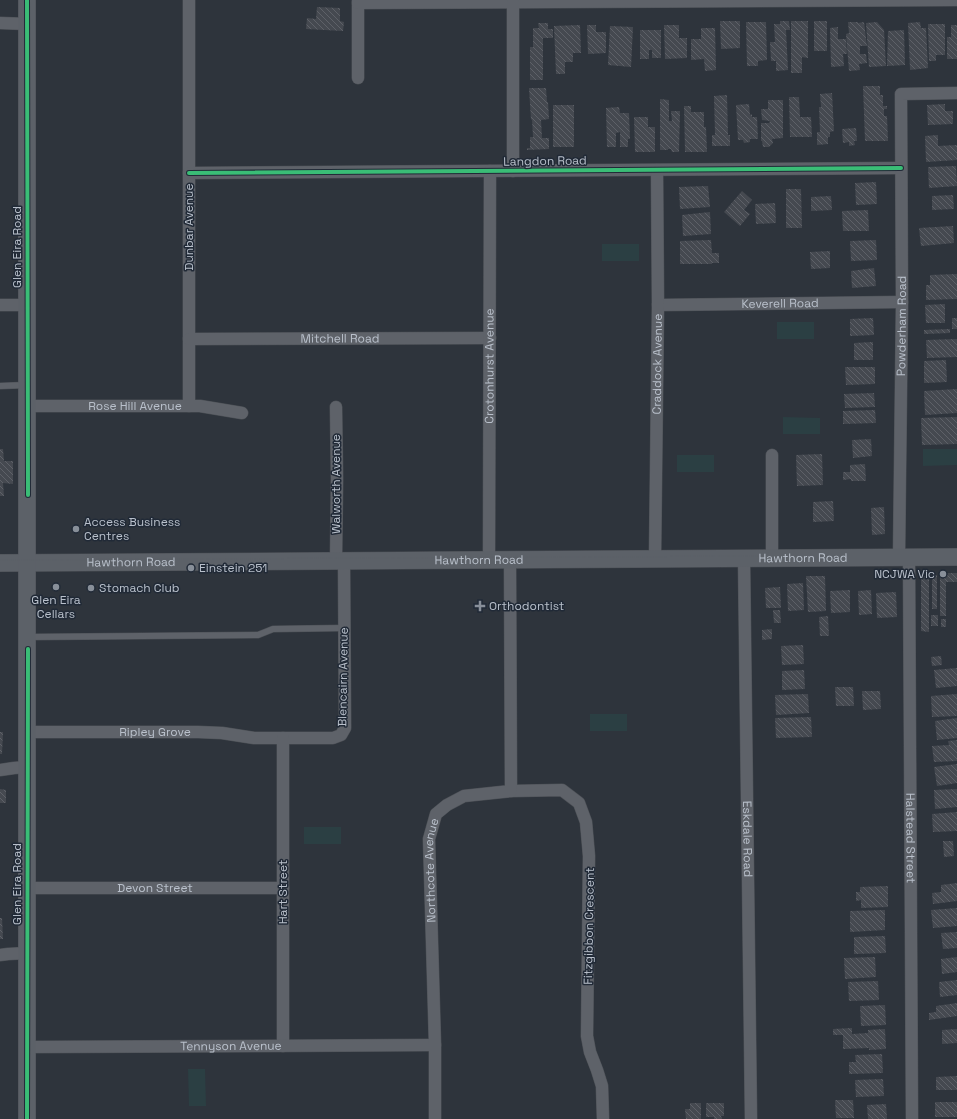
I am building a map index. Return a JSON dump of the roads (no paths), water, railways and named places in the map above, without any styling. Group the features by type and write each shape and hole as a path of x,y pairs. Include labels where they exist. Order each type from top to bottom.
{"main road":[{"name":"Glen Eira Road","path":"27,0 27,1119"},
{"name":"Hawthorn Road","path":"0,563 957,557"}],"street":[{"name":"Dunbar Avenue","path":"189,0 190,406"},
{"path":"358,78 358,2 957,0"},
{"path":"513,2 513,171"},
{"path":"0,23 27,24"},
{"name":"Powderham Road","path":"904,557 901,94 957,93"},
{"name":"Langdon Road","path":"189,173 901,168"},
{"name":"Craddock Avenue","path":"655,559 658,305 657,170"},
{"name":"Crotonhurst Avenue","path":"489,560 490,171"},
{"name":"Keverell Road","path":"658,305 902,302"},
{"path":"0,305 27,305"},
{"name":"Mitchell Road","path":"189,339 490,338"},
{"name":"Rose Hill Avenue","path":"28,406 190,406 209,407 242,413"},
{"name":"Walworth Avenue","path":"336,407 340,560"},
{"path":"772,455 772,558"},
{"name":"Halstead Street","path":"904,557 912,1119"},
{"name":"Eskdale Road","path":"744,558 751,1119"},
{"name":"Blencairn Avenue","path":"283,738 333,738 341,735 343,732 345,724 344,628 340,560"},
{"path":"510,560 512,791"},
{"name":"Ripley Grove","path":"28,732 198,732 222,733 254,738 283,738"},
{"name":"Hart Street","path":"283,738 283,1046"},
{"path":"0,772 14,775 28,771"},
{"name":"Fitzgibbon Crescent","path":"512,791 562,790 579,803 586,822 590,856 587,1036 590,1052 602,1086 603,1119"},
{"name":"Northcote Avenue","path":"436,1119 429,839 436,814 447,805 464,796 512,791"},
{"name":"Devon Street","path":"28,888 283,888"},
{"path":"0,955 8,954 27,957"},
{"path":"0,959 27,957"},
{"name":"Tennyson Avenue","path":"27,1047 435,1045"}],"lane":[{"path":"0,386 28,385"},
{"path":"28,637 258,635 273,629 344,628"}],"tram line":[{"path":"0,560 957,555"}],"place":[{"name":"Access Business Centres","path":"76,529"},
{"name":"Einstein 251","path":"191,568"},
{"name":"NCJWA Vic","path":"943,574"},
{"name":"Glen Eira Cellars","path":"56,587"},
{"name":"Stomach Club","path":"91,588"},
{"name":"Orthodontist","path":"480,606"}]}
